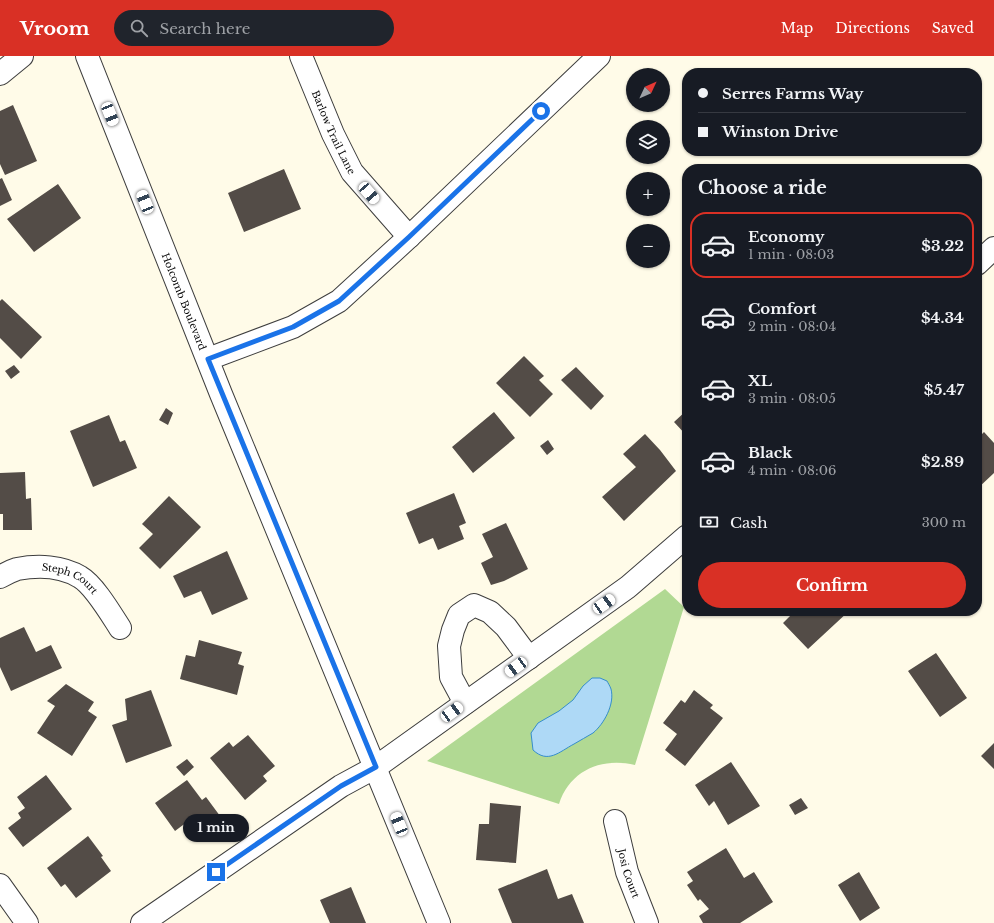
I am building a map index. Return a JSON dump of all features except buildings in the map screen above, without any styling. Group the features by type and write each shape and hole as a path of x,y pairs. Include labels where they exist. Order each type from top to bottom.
{"street":[{"path":"0,74 22,56"},
{"name":"Holcomb Boulevard","path":"87,56 208,359 439,923"},
{"name":"Barlow Trail Lane","path":"301,56 333,134 352,172 409,237"},
{"path":"208,359 293,327 339,301 409,237 599,56"},
{"path":"982,259 994,248"},
{"path":"142,923 341,786 376,767 628,587 682,540"},
{"name":"Steph Court","path":"0,577 16,570 40,566 60,569 81,577 94,591 120,628"},
{"path":"465,703 451,678 449,646 459,615 474,605 490,612 506,627 529,658"},
{"name":"Josi Court","path":"615,821 627,872 647,923"},
{"path":"0,885 27,923"}],"green space":[{"path":"665,589 682,605 682,613 635,765 611,763 599,765 589,769 571,782 564,792 559,804 427,761"}],"water":[{"path":"592,678 600,678 607,681 611,689 612,695 610,707 605,719 593,733 558,753 549,756 538,754 533,750 531,733 538,723 559,711 573,700 583,686"}],"route":[{"path":"216,872 341,786 376,767 314,620 208,359 293,327 339,301 409,237 541,111"}]}
